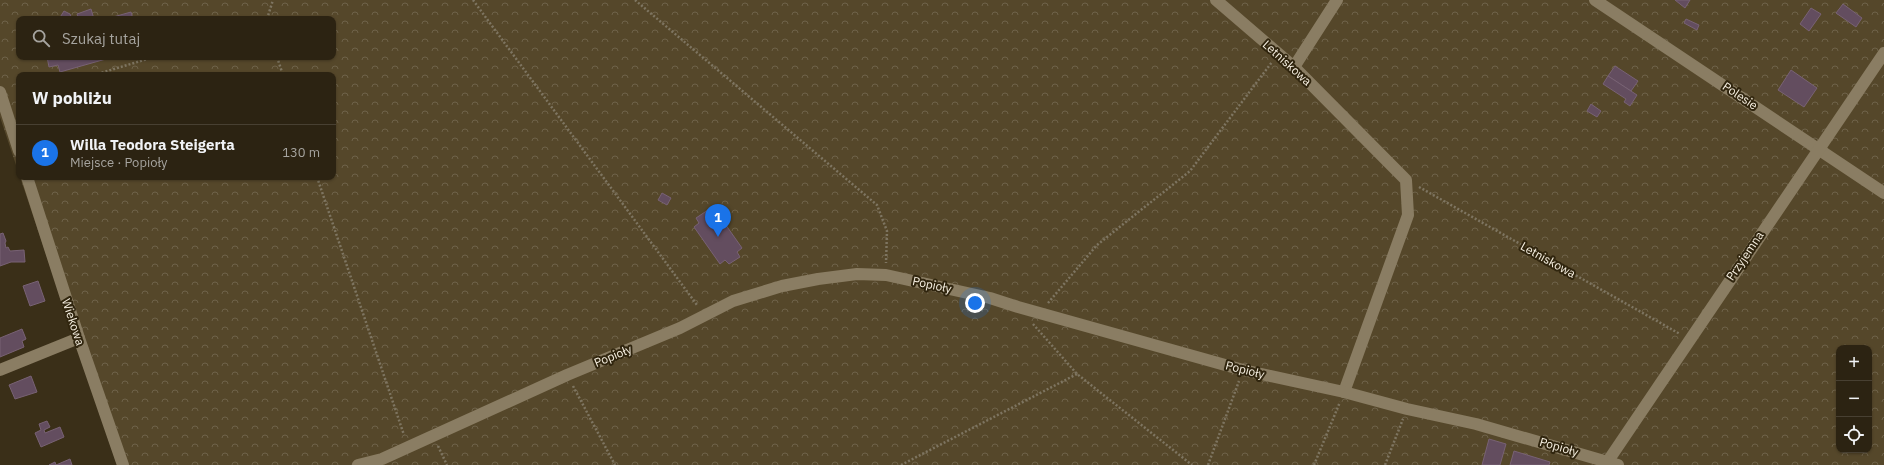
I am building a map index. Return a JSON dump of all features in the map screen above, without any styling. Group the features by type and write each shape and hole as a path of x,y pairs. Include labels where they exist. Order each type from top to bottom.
{"street":[{"name":"Letniskowa","path":"1216,0 1294,67 1406,180"},
{"path":"1294,67 1337,0"},
{"name":"Polesie","path":"1595,0 1884,193"},
{"name":"Przyjemna","path":"1613,463 1689,339 1884,53"},
{"path":"0,92 16,142"},
{"name":"Wiekowa","path":"28,180 78,338 123,465"},
{"path":"1344,392 1408,215 1406,180"},
{"name":"Popioły","path":"358,465 382,459 567,375 680,328 743,297 793,284 857,274 886,275 990,298 1243,370 1344,392 1407,409 1476,424 1613,463"},
{"path":"0,370 78,338"}],"path":[{"path":"268,16 273,0"},
{"path":"473,0 705,315"},
{"path":"635,0 877,205 887,231 886,275"},
{"path":"1039,313 1098,245 1190,171 1278,54"},
{"path":"104,72 144,60"},
{"path":"278,60 282,72"},
{"path":"318,180 408,447"},
{"name":"Letniskowa","path":"1406,180 1689,339"},
{"path":"1018,307 1077,374 1192,465"},
{"path":"1208,465 1243,370"},
{"path":"901,465 1077,374"},
{"path":"567,375 615,465"},
{"path":"1314,465 1344,392"},
{"path":"1385,465 1407,409"},
{"path":"432,436 448,465"}],"green space":[{"path":"0,0 1884,0 1884,465 117,465 21,180 336,180 336,72 16,72 16,165 0,117"}],"building":[{"path":"1675,0 1690,0 1685,8"},
{"path":"1843,4 1862,18 1856,27 1836,13"},
{"path":"1811,8 1821,14 1809,31 1800,24"},
{"path":"91,9 93,16 78,16 77,14"},
{"path":"64,11 71,16 61,16"},
{"path":"131,12 132,16 117,16"},
{"path":"1686,19 1699,25 1697,30 1684,23"},
{"path":"48,60 102,60 60,72 58,65 49,67"},
{"path":"1615,66 1638,81 1631,91 1608,76"},
{"path":"1791,70 1817,88 1804,107 1778,90"},
{"path":"1608,76 1637,95 1630,106 1624,102 1626,99 1603,84"},
{"path":"1591,104 1601,111 1597,117 1587,111"},
{"path":"662,193 671,198 667,205 658,200"},
{"path":"708,210 711,215 716,211 742,248 737,252 740,257 729,264 725,260 720,264 694,227 699,223 696,218"},
{"path":"3,233 6,241 6,248 8,247 10,251 24,250 25,262 11,262 0,266 0,234"},
{"path":"38,281 45,301 30,306 23,286"},
{"path":"22,329 26,339 22,341 24,347 0,357 0,338"},
{"path":"31,376 37,392 15,399 9,385"},
{"path":"47,421 50,427 44,430 45,433 60,427 64,437 41,447 35,433 41,430 39,424"},
{"path":"1489,439 1506,444 1500,465 1482,465"},
{"path":"1514,451 1550,462 1549,465 1510,465"},
{"path":"70,459 72,465 56,465"},
{"path":"55,462 56,465 49,465"}],"place":[{"name":"Willa Teodora Steigerta","path":"718,237"}]}
